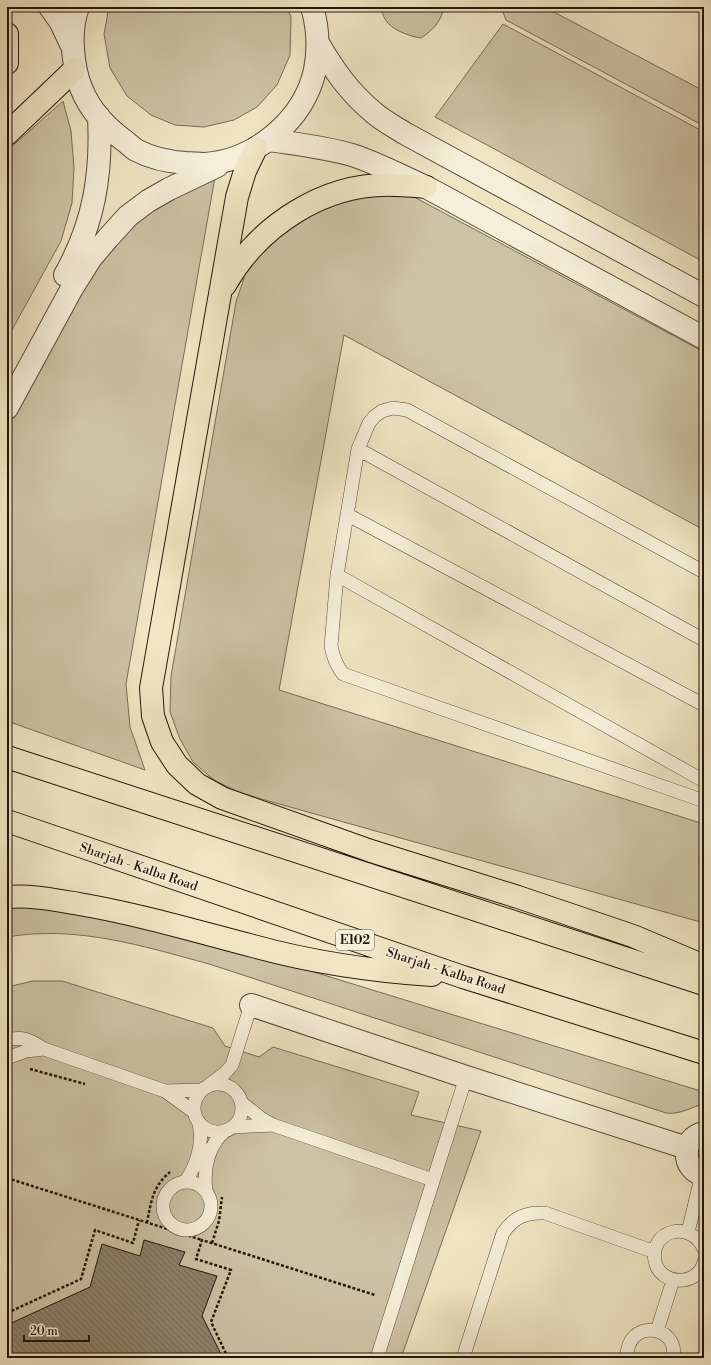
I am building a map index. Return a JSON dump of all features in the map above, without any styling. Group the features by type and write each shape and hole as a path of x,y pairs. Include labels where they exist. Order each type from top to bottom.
{"highway":[{"path":"7,34 7,63"},
{"path":"7,134 75,69"},
{"path":"263,144 246,171 237,197 218,296 151,688 153,716 162,742 177,765 197,784 222,798 371,851 518,897 633,936 704,966"},
{"path":"218,296 234,269 254,244 277,223 304,206 332,194 363,187 394,184 426,188"},
{"path":"7,757 704,984"},
{"name":"Sharjah - Kalba Road","path":"7,821 463,977 704,1053"},
{"path":"7,897 49,899 98,907 321,961 376,970 463,977"}],"street":[{"path":"50,7 60,21 72,46"},
{"path":"78,7 72,46 75,69 80,86 87,101 108,129 136,150 169,162 204,164 231,159"},
{"path":"7,408 90,258 128,216 148,201 169,189 263,144 289,120 305,97 315,70 318,43 316,20 312,7"},
{"path":"318,43 348,89 374,113 406,134 704,296"},
{"path":"7,379 73,261 85,233 96,195 100,143 99,116"},
{"path":"263,144 318,147 351,155 380,165 426,188 704,338"},
{"path":"251,1005 466,1077 687,1148"},
{"path":"703,1174 696,1172 691,1167 687,1161 686,1154 690,1141 704,1133"}],"lane":[{"path":"704,572 406,410 393,408 382,411 369,423 358,449 337,575 331,646 334,661 343,674 704,801"},
{"path":"358,449 704,640"},
{"path":"348,515 704,705"},
{"path":"337,575 704,781"},
{"path":"185,1182 194,1167 202,1135 194,1104 196,1096 225,1073 232,1065 251,1005"},
{"path":"7,1040 16,1038 31,1040 44,1050 165,1091 197,1118 204,1128 211,1131 218,1132 229,1129 273,1125"},
{"path":"7,1058 26,1051 44,1050"},
{"path":"206,1190 196,1183 185,1182 176,1184 168,1190 162,1207 170,1224 178,1229 187,1231 196,1229 204,1224 209,1216 211,1207 210,1198 206,1190 205,1170 213,1146 220,1135 239,1120 242,1112 232,1065"},
{"path":"377,1358 466,1077"},
{"path":"165,1091 205,1088 217,1084 226,1085 233,1089 240,1100 262,1119 273,1125 433,1180"},
{"path":"688,1232 703,1174"},
{"path":"463,1358 503,1233 509,1224 516,1218 535,1212 545,1213 655,1252"},
{"path":"704,1249 701,1242 695,1236 688,1232 679,1231 670,1232 663,1237 658,1243 655,1252 655,1261 658,1269 664,1276 673,1280 682,1281 691,1279 698,1273 704,1264"},
{"path":"657,1331 673,1280"},
{"path":"627,1358 629,1342 641,1331 649,1330 665,1334 674,1348 673,1358"}],"path":[{"path":"30,1069 89,1085"},
{"path":"147,1222 151,1199 157,1185 174,1168"},
{"path":"7,1178 375,1295"},
{"path":"212,1243 219,1221 222,1196"},
{"path":"7,1313 81,1279 95,1230 133,1243 139,1220"},
{"path":"202,1240 196,1259 231,1270 211,1322 228,1358"}],"shaded area":[{"path":"109,7 287,7 291,17 290,55 277,85 257,107 234,120 204,127 175,125 151,115 127,96 110,68 104,34"},
{"path":"381,7 444,7 441,17 436,25 421,38 406,34 391,26 384,18"},
{"path":"501,7 551,7 550,10 704,91 704,126 506,20"},
{"path":"503,24 704,132 704,262 435,117"},
{"path":"63,101 71,131 74,168 72,203 61,241 7,339 7,151"},
{"path":"215,177 126,684 130,727 145,770 7,721 7,426 81,287 122,230 176,192"},
{"path":"375,185 416,198 704,352 704,530 344,335 279,690 704,824 704,923 240,793 214,780 193,762 180,739 170,712 171,676 236,302 248,266 269,235"},
{"path":"7,904 132,916 704,1092 704,1104 681,1112 666,1113 209,964 134,944 109,939 58,934 33,934 7,937"},
{"path":"33,981 62,981 213,1028 225,1046 259,1057 273,1047 419,1092 411,1115 481,1131 401,1358 7,1358 7,987"}],"building":[{"path":"144,1240 185,1252 179,1265 217,1276 202,1316 223,1358 7,1358 7,1325 90,1287 102,1244 140,1256"}]}
